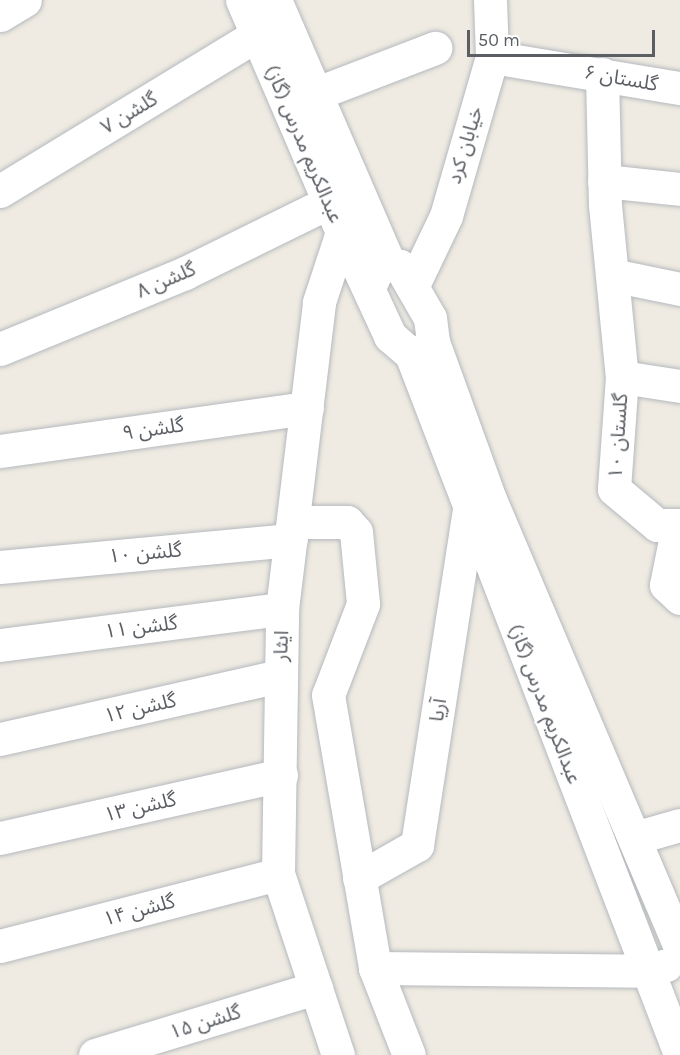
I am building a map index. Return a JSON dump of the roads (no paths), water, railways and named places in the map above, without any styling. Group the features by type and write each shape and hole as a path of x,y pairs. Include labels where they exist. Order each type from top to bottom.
{"street":[{"path":"0,15 25,0"},
{"name":"عبدالکریم مدرس (گاز)","path":"242,0 342,232 379,275"},
{"name":"خیابان کرد","path":"413,285 446,216 492,57 490,0"},
{"name":"عبدالکریم مدرس (گاز)","path":"280,2 379,275"},
{"name":"گلشن ۷","path":"0,191 257,34"},
{"path":"315,94 435,48"},
{"name":"گلستان ۶","path":"492,57 680,88"},
{"path":"602,74 604,181 622,377 680,386"},
{"path":"604,181 680,189"},
{"name":"گلشن ۸","path":"0,350 185,273 329,202"},
{"name":"ایثار","path":"338,1055 278,874 282,609 320,302 342,232"},
{"path":"400,266 413,285 430,318 422,348 390,336 379,275 400,266"},
{"path":"612,275 680,289"},
{"name":"عبدالکریم مدرس (گاز)","path":"422,348 470,508 680,1054"},
{"name":"عبدالکریم مدرس (گاز)","path":"422,348 489,497 680,946"},
{"name":"گلستان ۱۰","path":"622,377 615,489 657,525 679,525"},
{"name":"گلشن ۹","path":"0,451 307,408"},
{"name":"آریا","path":"359,878 417,845 470,508"},
{"name":"گلشن ۱۰","path":"2,558 292,531 347,522 356,532 363,604 328,695 375,968 409,1055"},
{"path":"679,525 666,585 680,598"},
{"name":"گلشن ۱۱","path":"0,645 282,609"},
{"name":"گلشن ۱۲","path":"0,739 280,676"},
{"name":"گلشن ۱۳","path":"0,838 281,775"},
{"path":"634,838 680,825"},
{"name":"گلشن ۱۴","path":"0,946 278,874"},
{"path":"375,968 648,971 680,961"},
{"name":"گلشن ۱۵","path":"94,1055 316,988"}]}
